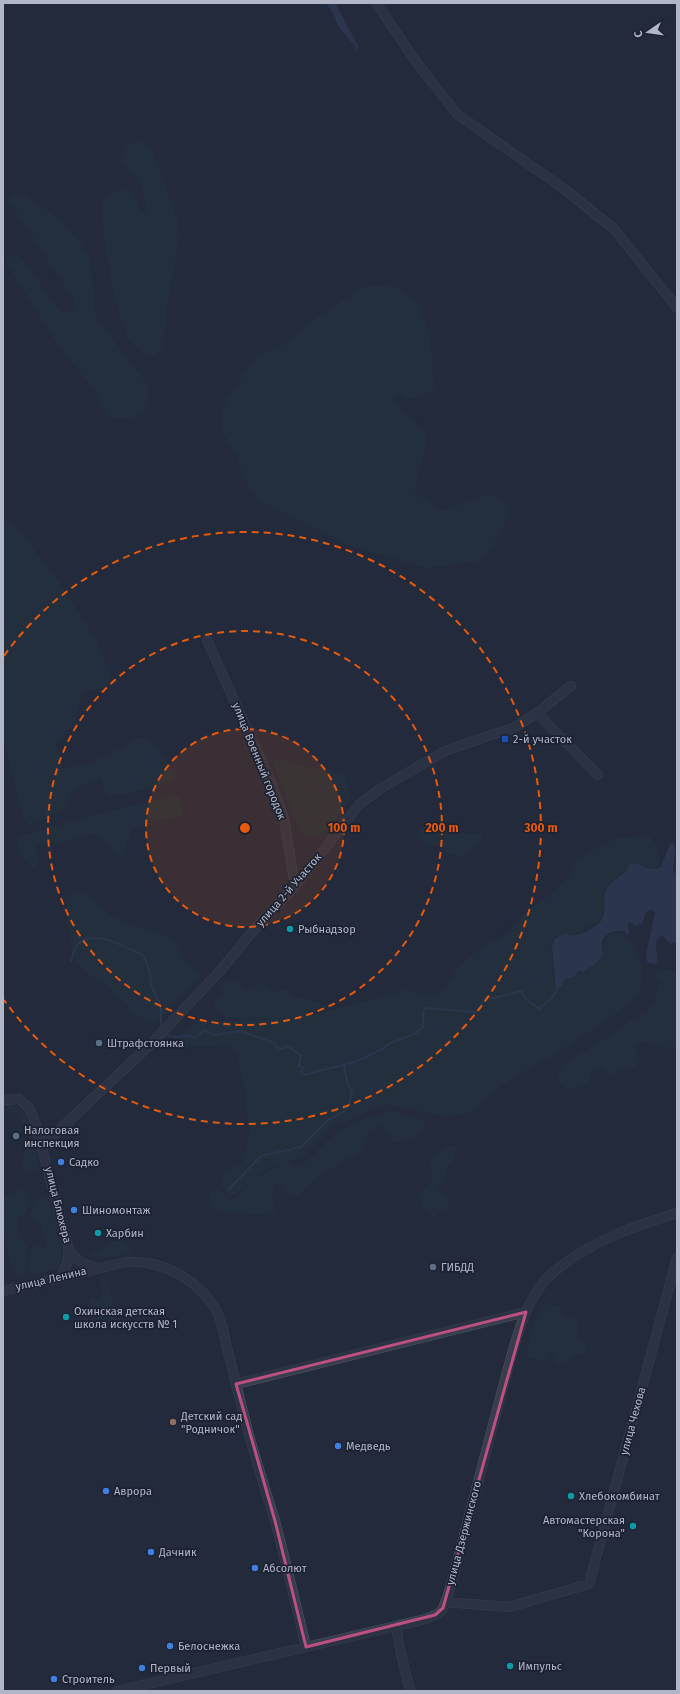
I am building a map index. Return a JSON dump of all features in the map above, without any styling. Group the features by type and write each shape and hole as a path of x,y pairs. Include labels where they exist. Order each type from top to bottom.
{"street":[{"path":"376,3 417,63 458,115 563,188 614,229 677,308"},
{"name":"улица Военный городок","path":"207,640 269,777 284,819 295,886"},
{"name":"улица 2-й Участок","path":"42,1146 152,1043 220,971 252,932 295,886 359,805 378,790 445,752 491,734 512,729 537,713 570,686"},
{"path":"537,713 598,775"},
{"name":"улица Блюхера","path":"3,1100 19,1099 27,1105 42,1146 69,1250 77,1259 87,1265 100,1268"},
{"name":"улица Дзержинского","path":"118,1691 396,1626 435,1615 440,1612 445,1602 491,1430 526,1312 535,1293 547,1278 574,1256 593,1244 644,1223 677,1213"},
{"path":"61,1277 67,1264 69,1250"},
{"name":"улица Чехова","path":"445,1602 509,1607 589,1584 677,1258"},
{"name":"улица Ленина","path":"3,1291 126,1262 151,1263 183,1277 198,1288 212,1304 218,1316 260,1477 275,1521 306,1647"},
{"path":"236,1384 526,1312"},
{"path":"396,1626 410,1691"}],"highlighted area":[{"path":"526,1312 452,1581 443,1608 435,1615 306,1647 275,1521 236,1384"}],"shaded area":[{"path":"142,140 151,147 178,221 180,234 167,306 163,345 156,356 147,356 135,346 129,339 124,329 109,267 103,223 103,206 105,196 127,188 135,196 143,213 146,211 145,199 140,184 121,161 130,144"},
{"path":"15,194 35,201 47,210 69,230 86,251 90,259 96,318 148,385 148,404 145,412 127,418 108,416 95,391 55,340 8,265 6,260 8,257 18,256 22,258 61,313 70,312 74,306 73,298 9,201 11,196"},
{"path":"391,284 419,303 430,336 434,387 426,394 419,397 408,398 397,392 392,398 399,408 426,433 427,438 414,490 427,501 441,509 451,508 485,495 495,497 506,504 508,508 507,518 497,538 487,554 478,561 427,568 351,546 260,501 244,479 237,457 222,430 222,408 254,359 287,343 319,316 361,288"},
{"path":"3,519 15,525 57,579 95,638 111,674 108,687 83,692 75,723 56,744 63,768 92,762 137,739 145,737 154,745 176,774 172,780 134,792 108,796 104,789 101,777 89,781 75,789 62,811 29,826 24,819 3,738"},
{"path":"281,759 300,766 336,771 344,774 347,779 350,799 335,820 321,833 314,836 307,836 300,831 274,766 275,761"},
{"path":"178,796 182,806 182,813 178,817 155,819 132,829 123,854 120,856 115,855 98,834 94,833 76,839 41,844 36,847 38,865 33,869 19,850 19,836 133,805"},
{"path":"432,823 443,825 452,834 482,834 483,837 480,843 465,855 453,855 440,846 428,848 419,838 419,830"},
{"path":"648,835 654,842 658,852 659,862 657,866 654,870 639,863 630,864 627,869 604,889 602,915 599,921 575,934 565,933 557,935 553,939 551,949 555,987 557,990 561,988 566,979 584,972 597,963 601,958 606,938 617,932 625,935 639,957 643,976 641,988 632,1001 593,1030 502,1085 467,1114 443,1116 386,1104 331,1127 304,1156 286,1162 299,1168 338,1132 366,1119 391,1111 425,1121 423,1131 403,1142 393,1142 385,1128 379,1126 369,1131 359,1153 318,1176 296,1197 293,1194 286,1194 280,1184 275,1183 272,1192 275,1208 273,1212 258,1215 248,1213 225,1213 211,1206 210,1196 216,1189 220,1190 231,1200 242,1193 247,1185 239,1192 231,1196 222,1188 220,1183 224,1172 242,1163 251,1130 246,1112 244,1081 236,1051 227,1045 176,1047 175,1043 186,1030 202,1019 228,1021 273,1020 225,1017 214,1007 216,999 223,995 222,989 226,980 237,982 245,991 252,986 264,984 269,992 287,990 294,996 320,1003 321,1007 310,1016 407,990 432,996 443,991 457,969 473,954 509,933 517,919 552,893 570,874 576,859 615,839","holes":["283,1163 251,1181 268,1167"]},
{"path":"75,891 88,896 114,918 132,926 158,933 170,939 178,947 186,964 201,974 200,978 187,989 154,1024 130,1012 128,1005 116,996 107,984 91,976 77,963 71,949 71,936 66,920 69,894"},
{"path":"661,968 672,971 677,976 677,1046 662,1048 643,1041 638,1041 635,1044 637,1061 636,1066 631,1069 620,1067 613,1074 609,1074 603,1068 595,1070 591,1074 588,1082 583,1086 566,1089 556,1078 563,1064 615,1033 632,1019 646,1014 656,1000 657,986 663,982 661,980 656,980 655,978 656,972"},
{"path":"9,1103 22,1110 29,1123 34,1138 40,1167 38,1169 25,1173 22,1171 23,1154 31,1144 30,1135 27,1128 22,1124 19,1114 16,1112 3,1113 3,1105"},
{"path":"448,1146 456,1147 455,1159 446,1167 444,1181 437,1190 438,1193 445,1194 450,1201 446,1209 438,1212 437,1216 433,1218 430,1211 423,1208 420,1196 424,1188 431,1183 433,1172 429,1164 431,1158"},
{"path":"21,1190 27,1194 29,1203 26,1213 17,1218 20,1236 27,1247 25,1270 23,1276 18,1278 9,1258 5,1238 3,1196"},
{"path":"48,1196 62,1249 60,1267 45,1272 29,1274 29,1258 32,1248 37,1246 43,1248 46,1247 40,1224 32,1219 31,1211 36,1201"},
{"path":"120,1240 123,1241 131,1253 129,1255 111,1256 99,1259 89,1254 92,1251 99,1252 109,1244"},
{"path":"105,1278 108,1280 116,1320 113,1321 105,1316 95,1321 89,1299 92,1297 99,1299 101,1294 100,1280"},
{"path":"543,1304 559,1306 565,1317 578,1320 578,1337 586,1344 588,1349 586,1353 574,1354 569,1361 562,1364 556,1364 552,1359 554,1355 551,1352 547,1354 547,1359 544,1360 527,1358 532,1330 536,1317"}],"water":[{"path":"326,3 335,3 358,46 357,52 354,45 338,26 333,13"},
{"path":"673,843 675,849 673,869 674,873 677,873 677,942 670,944 663,936 659,937 656,943 657,963 654,964 647,962 646,954 655,913 653,910 650,910 646,913 642,923 636,926 628,922 629,935 624,931 618,931 606,935 602,943 603,950 601,958 584,972 579,971 574,977 565,979 561,987 556,989 552,948 554,940 564,934 574,935 590,930 600,922 604,911 604,895 607,888 626,871 630,864 638,864 653,869 661,867 670,844"}],"waterway":[{"path":"71,961 76,946 85,940 93,938 119,944 143,955 149,969 152,987 161,1006 161,1025"},
{"path":"168,1035 174,1037 187,1036 195,1038 204,1030 215,1035 240,1031 275,1043 280,1049 288,1046 301,1056 299,1066 303,1068 301,1071 303,1075 358,1061 382,1049 390,1043 415,1034 423,1027 423,1013 426,1008 476,1012 487,997 494,998 522,991 524,997 539,1009 552,998 558,987"},
{"path":"229,1189 261,1156 301,1147 328,1120 343,1112 349,1105 352,1092 347,1083 344,1066"}],"place":[{"name":"2-й участок","path":"505,739"},
{"name":"Рыбнадзор","path":"290,929"},
{"name":"Штрафстоянка","path":"99,1043"},
{"name":"Налоговая инспекция","path":"16,1136"},
{"name":"Садко","path":"61,1162"},
{"name":"Шиномонтаж","path":"74,1210"},
{"name":"Харбин","path":"98,1233"},
{"name":"ГИБДД","path":"433,1267"},
{"name":"Охинская детская школа искусств № 1","path":"66,1317"},
{"name":"Детский сад \"Родничок\"","path":"173,1422"},
{"name":"Медведь","path":"338,1446"},
{"name":"Аврора","path":"106,1491"},
{"name":"Хлебокомбинат","path":"571,1496"},
{"name":"Автомастерская \"Корона\"","path":"633,1526"},
{"name":"Дачник","path":"151,1552"},
{"name":"Абсолют","path":"255,1568"},
{"name":"Белоснежка","path":"170,1646"},
{"name":"Импульс","path":"510,1666"},
{"name":"Первый","path":"142,1668"},
{"name":"Строитель","path":"54,1679"}]}
